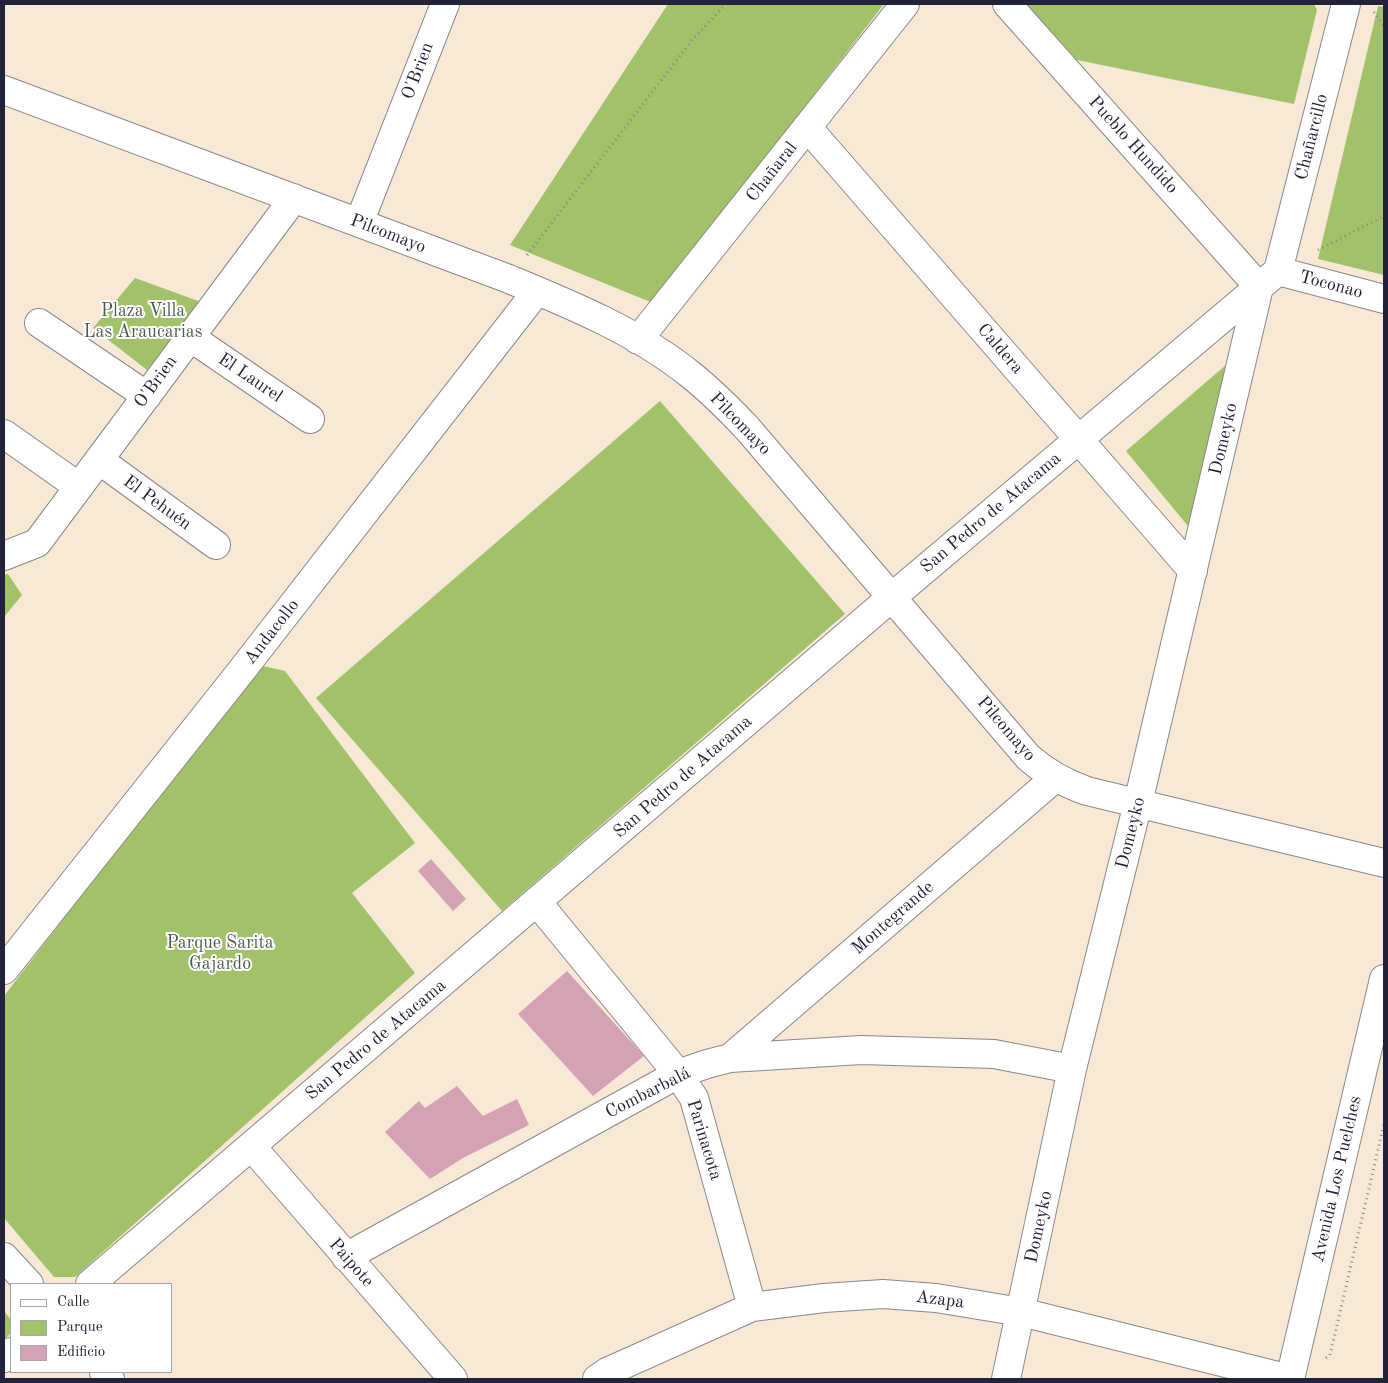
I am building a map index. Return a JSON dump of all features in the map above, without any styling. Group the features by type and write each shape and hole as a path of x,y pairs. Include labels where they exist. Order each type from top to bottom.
{"street":[{"name":"O'Brien","path":"359,223 445,4"},
{"name":"Chañaral","path":"638,340 905,4"},
{"name":"Pueblo Hundido","path":"1006,4 1268,279"},
{"name":"Chañarcillo","path":"1268,279 1346,4"},
{"name":"Pilcomayo","path":"4,90 509,279 590,314 638,340 690,374 720,400 747,428 1028,757 1041,769 1055,778 1087,791 1384,863"},
{"name":"Caldera","path":"807,127 1193,571"},
{"name":"O'Brien","path":"4,556 37,543 294,198"},
{"name":"Toconao","path":"1268,279 1384,299"},
{"name":"San Pedro de Atacama","path":"91,1283 892,597 1268,279"},
{"name":"Domeyko","path":"1006,1379 1072,1069 1138,804 1193,571 1268,279"},
{"name":"Andacollo","path":"4,970 242,670 537,291"},
{"path":"39,323 146,396"},
{"name":"El Laurel","path":"190,337 310,419"},
{"path":"4,434 79,487"},
{"name":"El Pehuén","path":"99,460 216,545"},
{"name":"Montegrande","path":"730,1058 1055,778"},
{"name":"Parinacota","path":"537,902 678,1074 694,1098 752,1307"},
{"name":"Avenida Los Puelches","path":"1290,1379 1383,993"},
{"name":"Combarbalá","path":"346,1257 678,1074 730,1058 861,1050 994,1054 1072,1069"},
{"name":"Paipote","path":"251,1146 453,1379"},
{"path":"4,1257 28,1283"},
{"name":"Azapa","path":"597,1379 616,1368 752,1307 824,1298 883,1294 936,1298 1021,1312 1290,1379"}],"path":[{"path":"509,279 693,38 726,4"},
{"path":"1268,279 1384,216"},
{"path":"1330,1355 1384,1124"}],"green space":[{"path":"668,4 884,4 653,303 510,245"},
{"path":"1026,4 1314,4 1317,10 1294,104 1077,60"},
{"path":"1378,6 1384,7 1384,275 1318,259"},
{"name":"Plaza Villa Las Araucarias","path":"135,278 201,302 147,370 93,328"},
{"path":"1248,346 1202,543 1126,451"},
{"path":"660,401 845,614 502,911 316,698"},
{"path":"8,574 22,595 4,617 4,575"},
{"name":"Parque Sarita Gajardo","path":"259,665 285,671 415,843 352,893 415,973 75,1277 54,1277 4,1218 4,996"},
{"path":"4,1311 10,1319 10,1334 4,1340"}],"building":[{"path":"431,859 466,899 453,911 418,871"},
{"path":"567,971 644,1056 593,1096 518,1014"},
{"path":"457,1086 483,1116 517,1099 529,1125 463,1158 430,1179 385,1132 419,1101 425,1108"}]}
